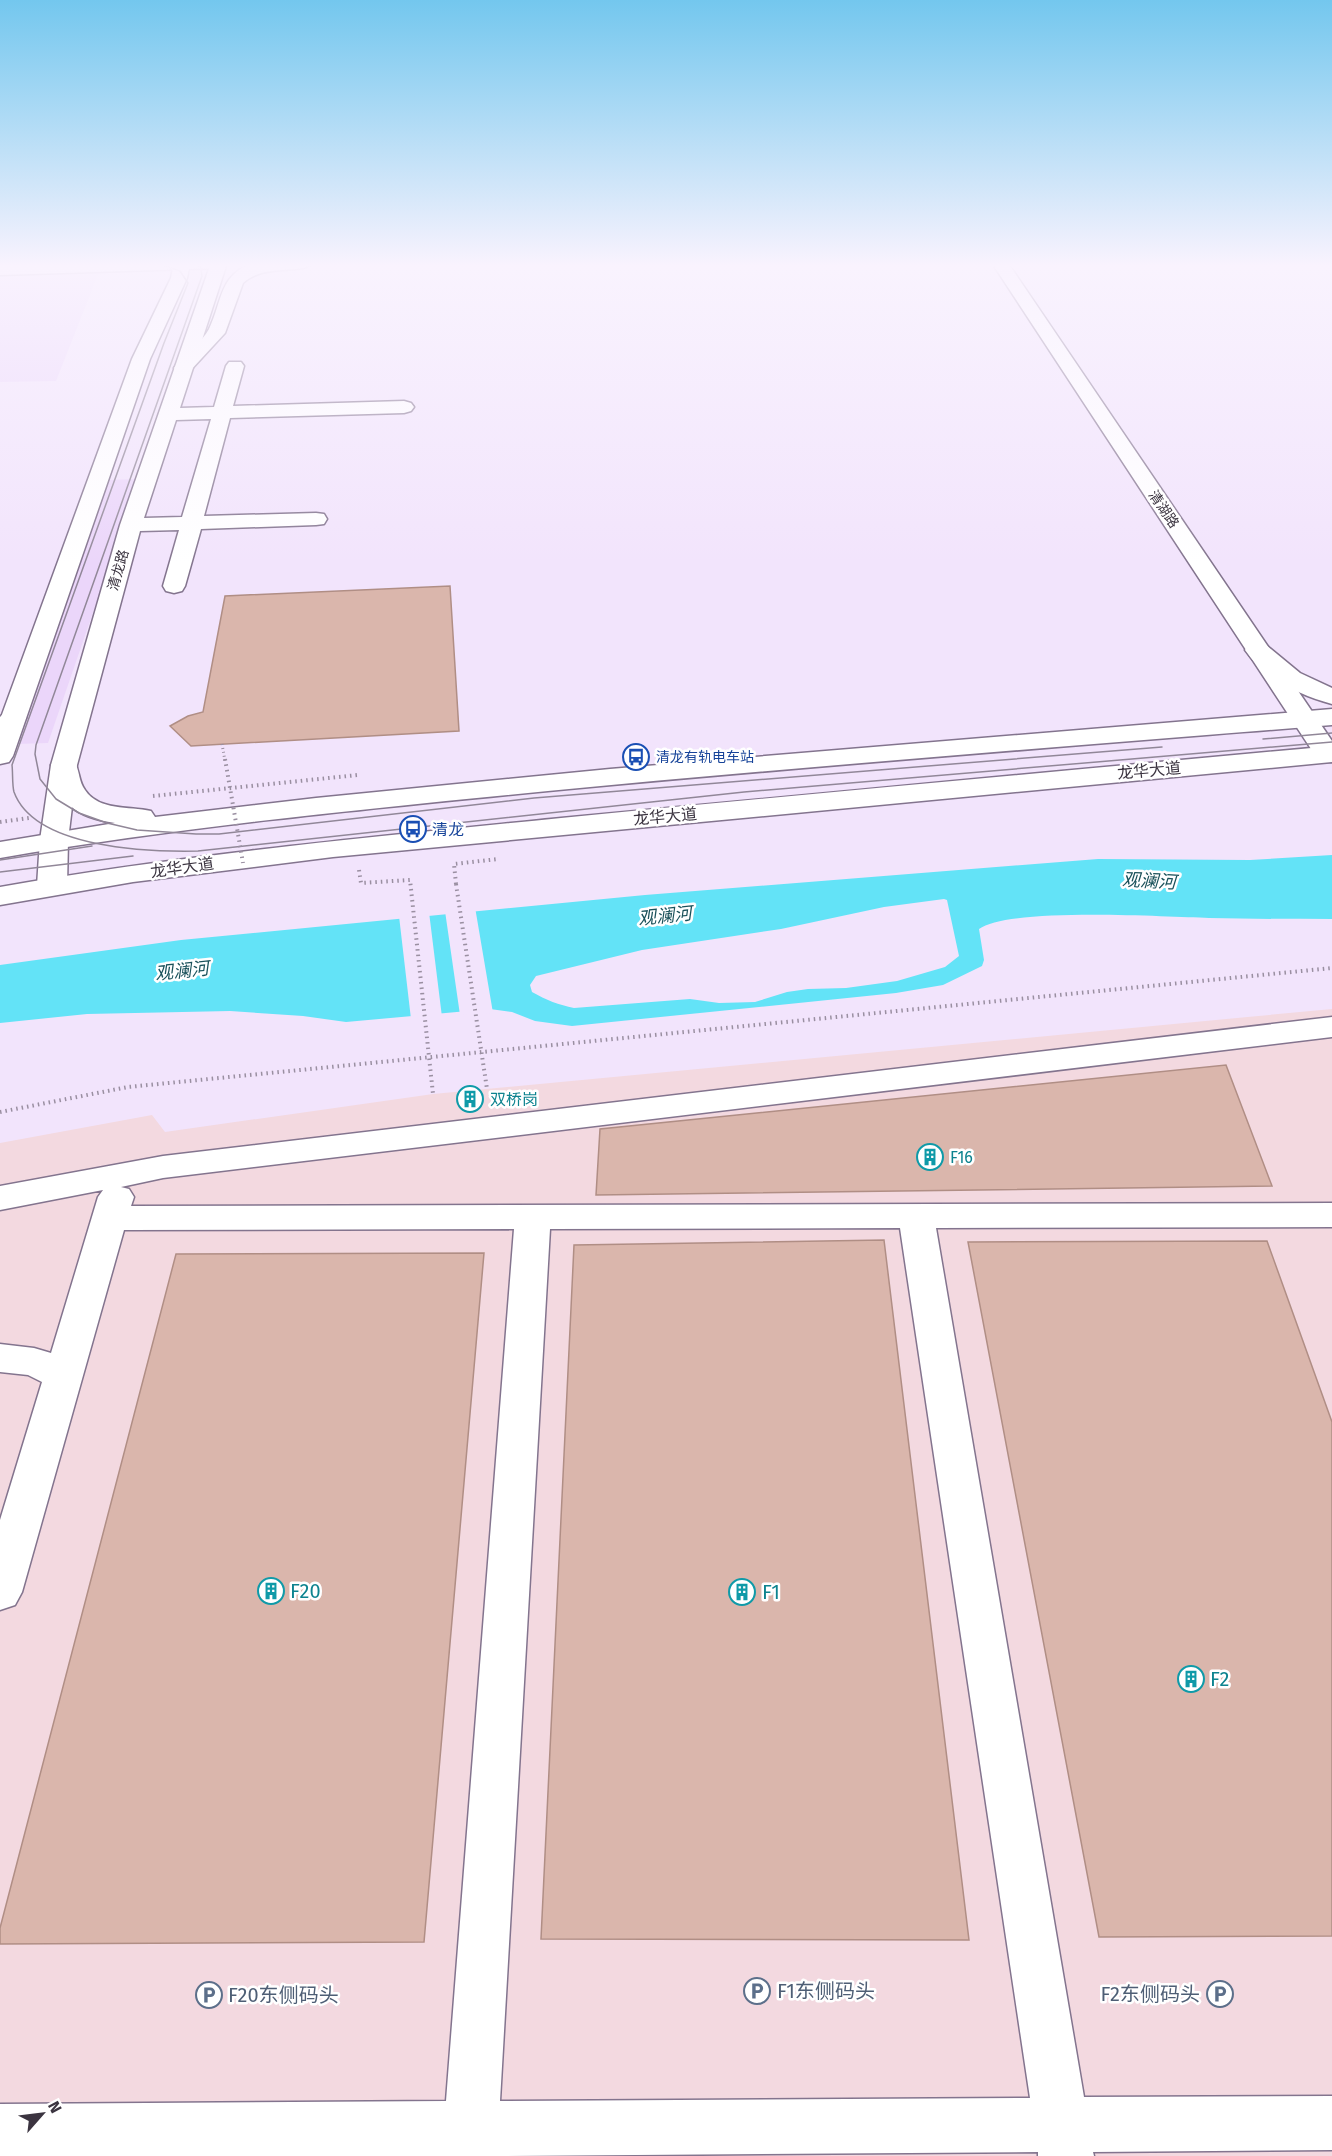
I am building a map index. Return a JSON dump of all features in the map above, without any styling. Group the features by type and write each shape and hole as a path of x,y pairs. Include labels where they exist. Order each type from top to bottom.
{"street":[{"path":"0,756 7,726 139,364"},
{"name":"清龙路","path":"52,886 54,840 64,765 130,525 185,364"},
{"path":"183,368 187,364"},
{"name":"清湖路","path":"1051,364 1293,720 1322,755"},
{"name":"清湖路","path":"1067,364 1257,650 1293,720"},
{"path":"174,586 235,366"},
{"path":"168,414 404,407"},
{"path":"130,525 316,519"},
{"path":"1257,650 1289,679 1332,696"},
{"path":"0,850 54,840 358,802 614,777 1332,717"},
{"name":"龙华大道","path":"0,896 202,864 379,844 1067,777 1322,755"},
{"path":"64,765 73,794 100,812 163,819 230,818"},
{"path":"3,1201 175,1166 1332,1027"},
{"path":"0,1592 122,1175"},
{"path":"110,1218 916,1216 1330,1219"},
{"path":"916,1216 1064,2140"},
{"path":"470,2142 533,1217"},
{"path":"0,1358 34,1362 63,1376"},
{"path":"0,2131 470,2142 1064,2140 1332,2123"}],"path":[{"path":"222,744 243,862"},
{"path":"151,796 358,775"},
{"path":"357,860 361,883 410,880 433,1094"},
{"path":"487,1089 454,864 498,860"},
{"path":"0,1112 128,1087 1332,968"}],"shaded area":[{"path":"0,364 63,364 56,381 0,382"},
{"path":"139,479 48,743 16,744 107,480"},
{"path":"1332,1009 1332,2156 0,2156 0,1143 152,1115 165,1132 433,1094"}],"water":[{"name":"观澜河","path":"1332,855 1332,919 1125,915 1021,918 996,922 979,929 984,960 982,966 943,985 896,993 572,1026 535,1021 512,1012 490,1009 346,1022 303,1016 230,1011 87,1014 0,1023 0,965 181,940 645,895 1098,859 1250,860","holes":["947,900 959,956 945,967 897,981 846,988 787,992 755,1002 719,1003 690,999 574,1008 537,995 532,992 530,985 536,976 642,950 781,929 884,907"]}],"pier":[{"path":"475,907 493,1013 460,1015 445,911"},
{"path":"429,912 442,1017 411,1019 399,916"}],"building":[{"path":"450,586 459,731 191,746 170,726 188,716 203,712 225,596"},
{"name":"F16","path":"1226,1065 1272,1186 596,1195 600,1129"},
{"name":"F1","path":"884,1240 969,1940 541,1939 574,1245"},
{"name":"F2","path":"1267,1241 1332,1422 1332,1936 1099,1937 968,1242"},
{"name":"F20","path":"484,1253 424,1942 0,1944 0,1928 176,1254"}],"tram line":[{"path":"157,364 12,765 14,792 26,811 45,825 69,836 124,848 198,851 744,792 1332,742"},
{"path":"171,364 36,745 35,754 40,779 56,799 79,813 137,830 219,834 534,798 1162,747"},
{"path":"1263,739 1332,733"},
{"path":"0,860 92,846"},
{"path":"0,872 133,856"}],"place":[{"name":"清龙有轨电车站","path":"636,757"},
{"name":"清龙","path":"413,829"},
{"name":"双桥岗","path":"470,1099"},
{"name":"F16","path":"930,1157"},
{"name":"F20","path":"271,1591"},
{"name":"F1","path":"742,1592"},
{"name":"F2","path":"1191,1679"},
{"name":"F1东侧码头","path":"757,1991"},
{"name":"F2东侧码头","path":"1220,1994"},
{"name":"F20东侧码头","path":"209,1995"}]}
